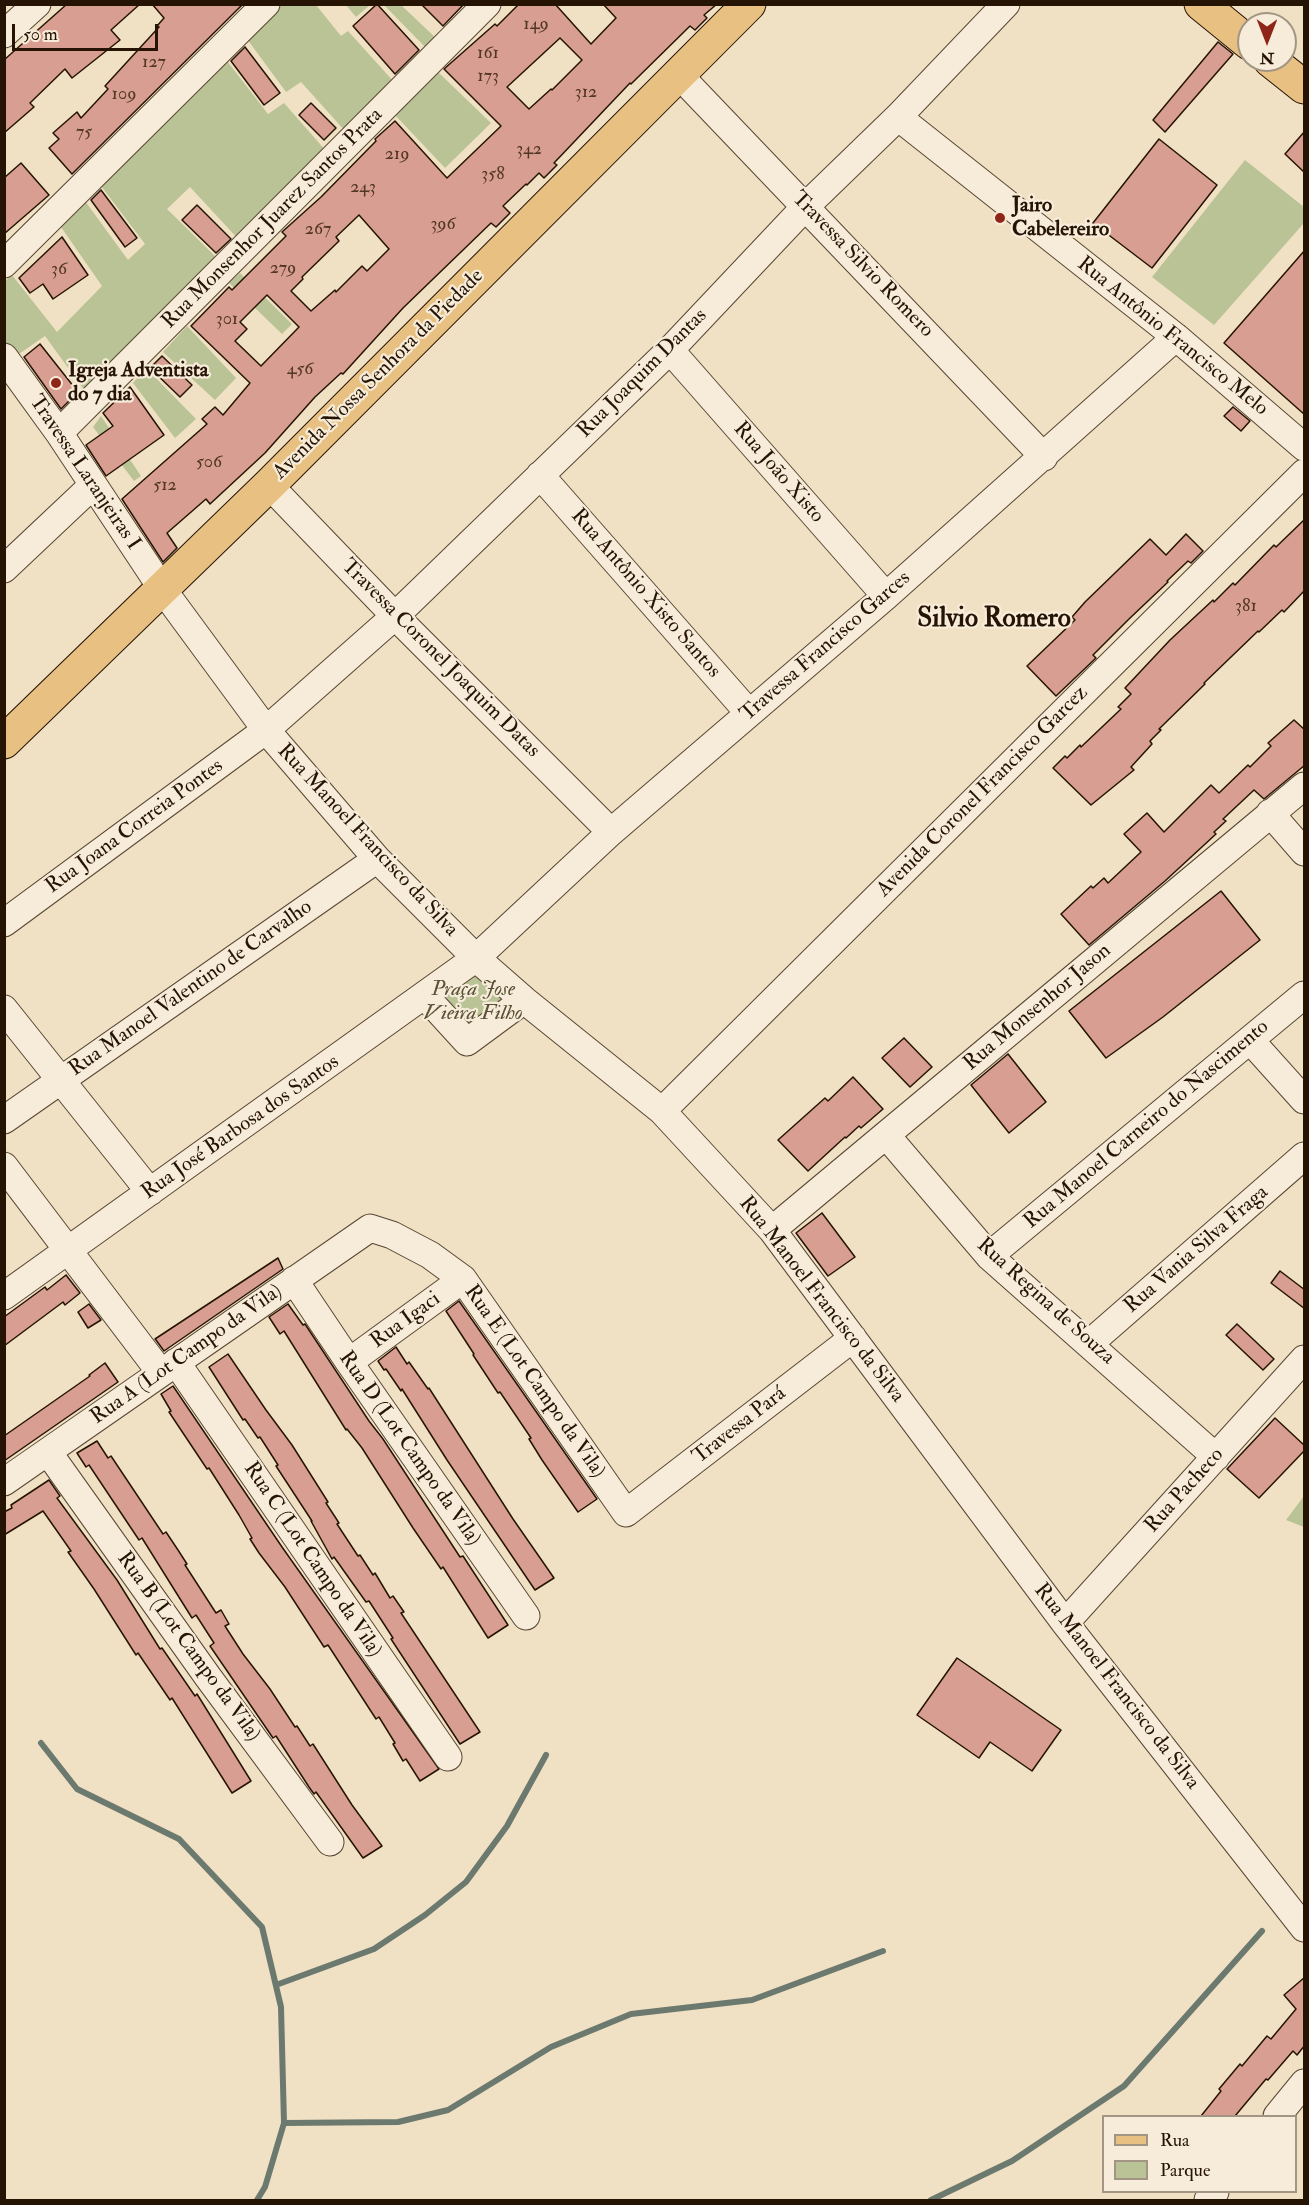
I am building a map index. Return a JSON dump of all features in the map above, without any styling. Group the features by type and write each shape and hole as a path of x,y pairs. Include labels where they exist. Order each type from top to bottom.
{"main road":[{"name":"Avenida Nossa Senhora da Piedade","path":"4,742 269,485 749,4"},
{"path":"1201,4 1237,33"},
{"path":"1286,72 1305,87"}],"street":[{"path":"4,34 37,4"},
{"path":"4,264 266,4"},
{"name":"Rua Monsenhor Juarez Santos Prata","path":"59,433 487,4"},
{"name":"Rua Joaquim Dantas","path":"266,730 395,616 670,350 806,206 898,117 1006,4"},
{"name":"Travessa Silvio Romero","path":"679,75 1044,457"},
{"name":"Rua Antônio Francisco Melo","path":"898,117 1176,337 1305,447"},
{"name":"Travessa Francisco Garces","path":"476,958 611,832 886,596 1176,337"},
{"name":"Rua João Xisto","path":"670,350 886,596"},
{"name":"Travessa Laranjeiras I","path":"4,357 59,433 163,590"},
{"name":"Avenida Coronel Francisco Garcez","path":"662,1111 1305,473"},
{"name":"Rua Antônio Xisto Santos","path":"540,475 749,713"},
{"name":"Travessa Coronel Joaquim Datas","path":"269,485 395,616 611,832"},
{"path":"4,569 92,486"},
{"name":"Rua Manoel Francisco da Silva","path":"163,590 266,730 377,859 476,958 524,1000 662,1111 772,1230 1065,1623 1305,1928"},
{"name":"Rua Joana Correia Pontes","path":"4,923 266,730"},
{"name":"Rua Monsenhor Jason","path":"772,1230 1305,786"},
{"path":"1270,813 1305,852"},
{"name":"Rua Manoel Valentino de Carvalho","path":"4,1120 377,859"},
{"name":"Rua José Barbosa dos Santos","path":"4,1296 476,958"},
{"name":"Rua Manoel Carneiro do Nascimento","path":"989,1256 1305,995"},
{"path":"425,996 467,1042 524,1000"},
{"path":"4,1009 150,1192"},
{"path":"1250,1040 1305,1100"},
{"name":"Rua Regina de Souza","path":"886,1135 989,1256 1090,1343 1216,1457"},
{"name":"Rua Vania Silva Fraga","path":"1090,1343 1305,1156"},
{"name":"Rua C (Lot Campo da Vila)","path":"4,1166 67,1251 169,1367 448,1757"},
{"name":"Rua E (Lot Campo da Vila)","path":"370,1228 392,1235 430,1255 463,1279 626,1514"},
{"name":"Rua A (Lot Campo da Vila)","path":"4,1482 370,1228"},
{"name":"Rua Igaci","path":"349,1362 463,1279"},
{"name":"Rua D (Lot Campo da Vila)","path":"294,1280 526,1616"},
{"name":"Travessa Pará","path":"626,1514 853,1338"},
{"name":"Rua Pacheco","path":"1065,1623 1305,1359"},
{"name":"Rua B (Lot Campo da Vila)","path":"48,1452 207,1677 330,1842"},
{"path":"1278,2115 1305,2083"}],"green space":[{"path":"279,5 316,5 341,36 348,31 394,82 346,132 301,82 286,92 247,39"},
{"path":"346,5 370,5 356,17"},
{"path":"384,5 401,5 438,40 428,50"},
{"path":"224,57 268,114 284,103 327,152 240,241 190,187 167,209 220,261 90,398 45,336 13,358 5,347 5,281 12,275 57,332 102,286 61,227 85,201 128,260 145,244 98,182"},
{"path":"438,72 491,123 445,168 395,115"},
{"path":"1245,160 1304,207 1304,223 1214,325 1152,277"},
{"path":"240,273 292,324 282,334 229,283"},
{"path":"187,326 236,378 215,400 163,352"},
{"path":"146,368 196,419 175,438 133,383"},
{"path":"101,416 141,476 134,481 93,427"},
{"name":"Praça Jose Vieira Filho","path":"477,971 512,1004 468,1035 435,1000"},
{"path":"1304,1496 1304,1527 1286,1520"}],"building":[{"path":"67,4 140,4 111,30 120,40 72,78 65,69 30,103 34,107 4,133 4,60"},
{"path":"152,4 243,4 72,174 49,148 59,139 53,133 77,112 81,118 108,89 105,86 159,27 157,26 164,18"},
{"path":"377,4 419,50 395,74 353,26"},
{"path":"421,4 464,4 443,26"},
{"path":"519,4 555,4 591,44 616,18 603,4 717,4 704,15 707,18 695,30 690,26 630,83 554,163 557,165 544,178 539,173 503,206 510,213 496,227 491,223 403,308 343,374 341,373 315,397 265,453 210,504 206,499 167,533 177,548 163,562 122,499 207,424 202,419 215,407 223,415 250,383 191,326 229,287 232,290 286,236 282,232 321,197 395,121 447,178 501,126 444,69 495,24 497,26","holes":["560,38 582,60 529,109 507,87","359,215 389,249 367,271 362,266 336,292 335,290 311,311 291,291 339,241 336,237","267,295 299,327 261,366 235,341 247,329 240,322"]},
{"path":"1218,42 1233,54 1165,132 1153,120"},
{"path":"245,47 280,93 264,105 231,61"},
{"path":"311,103 336,128 324,140 299,115"},
{"path":"1305,131 1305,173 1285,154"},
{"path":"1159,139 1217,185 1152,268 1093,223"},
{"path":"21,163 49,195 4,234 4,178"},
{"path":"101,190 137,238 125,247 91,200"},
{"path":"197,205 231,239 216,253 182,220"},
{"path":"62,237 88,275 53,299 43,284 30,293 19,278"},
{"path":"1305,250 1305,415 1224,343"},
{"name":"Igreja Adventista do 7 dia","path":"40,344 78,392 61,409 24,357"},
{"path":"162,356 192,385 180,397 150,368"},
{"path":"130,387 164,435 106,476 86,445 113,426 103,413"},
{"path":"1233,407 1250,421 1241,431 1224,416"},
{"path":"1305,519 1305,590 1284,612 1282,610 1258,631 1204,683 1159,729 1161,730 1150,741 1152,744 1131,767 1134,770 1091,805 1053,768 1065,756 1067,758 1080,745 1081,747 1121,709 1118,707 1131,694 1125,688 1170,640 1233,583 1235,585 1274,545 1276,547"},
{"path":"1186,534 1203,551 1191,563 1188,561 1167,581 1093,655 1096,658 1056,696 1027,666 1075,620 1072,617 1085,602 1150,539 1166,555"},
{"path":"1294,720 1305,730 1305,765 1264,799 1254,790 1223,819 1226,821 1214,832 1216,834 1165,881 1089,945 1061,914 1091,886 1093,888 1104,878 1108,883 1141,852 1124,834 1147,813 1164,832 1211,785 1219,793 1248,765 1250,767 1271,746 1268,743"},
{"path":"1221,891 1260,940 1163,1017 1106,1058 1069,1011"},
{"path":"904,1038 932,1067 910,1087 882,1058"},
{"path":"1008,1054 1046,1102 1009,1133 971,1085"},
{"path":"853,1077 883,1109 861,1128 859,1126 845,1137 808,1171 778,1140 825,1098 828,1101"},
{"path":"822,1213 855,1257 828,1276 796,1233"},
{"path":"278,1258 283,1269 164,1351 155,1339"},
{"path":"1280,1271 1305,1290 1305,1309 1271,1283"},
{"path":"66,1275 80,1293 65,1305 63,1302 4,1346 4,1317 45,1287 47,1290"},
{"path":"459,1301 597,1499 578,1512 446,1311"},
{"path":"89,1304 101,1320 88,1328 78,1312"},
{"path":"288,1304 303,1325 305,1324 508,1625 488,1638 362,1448 346,1430 284,1331 280,1334 269,1317"},
{"path":"1237,1324 1274,1359 1263,1370 1226,1335"},
{"path":"396,1347 407,1364 409,1362 429,1388 513,1519 554,1578 535,1590 402,1389 401,1391 378,1361"},
{"path":"228,1354 292,1445 328,1502 326,1503 339,1523 337,1524 358,1556 360,1555 373,1575 375,1573 390,1598 393,1596 404,1612 401,1613 480,1732 460,1744 391,1639 393,1638 369,1601 366,1602 334,1557 332,1559 312,1521 276,1466 278,1465 260,1437 258,1438 245,1419 243,1420 209,1367"},
{"path":"105,1363 118,1382 4,1461 4,1436"},
{"path":"173,1386 282,1547 439,1769 420,1781 406,1759 403,1761 379,1717 376,1719 328,1645 324,1647 285,1587 259,1553 239,1515 209,1468 207,1469 169,1412 171,1411 161,1394"},
{"path":"1275,1418 1305,1446 1305,1450 1259,1498 1227,1469"},
{"path":"97,1441 108,1458 111,1456 163,1534 166,1532 216,1613 221,1610 229,1624 225,1626 243,1654 295,1727 297,1726 310,1746 313,1744 352,1805 382,1846 363,1858 316,1792 314,1794 309,1787 276,1736 273,1738 210,1646 214,1643 196,1615 192,1618 142,1538 139,1540 89,1465 86,1467 77,1453"},
{"path":"49,1480 60,1496 57,1498 117,1580 160,1649 162,1648 195,1696 197,1694 251,1781 232,1793 172,1698 170,1700 138,1653 136,1655 68,1552 71,1551 43,1511 4,1535 4,1512"},
{"path":"957,1658 1061,1730 1032,1771 990,1742 979,1758 917,1715"},
{"path":"1305,1977 1305,2045 1297,2055 1293,2051 1236,2115 1202,2115 1221,2091 1219,2089 1240,2064 1242,2066 1267,2036 1271,2039 1296,2009 1284,1995"}],"waterway":[{"path":"41,1743 77,1789 179,1839 262,1927 281,2007 284,2123 265,2187 257,2200"},
{"path":"276,1985 374,1949 425,1915 466,1882 507,1826 546,1755"},
{"path":"931,2200 1012,2161 1124,2086 1262,1931"},
{"path":"284,2123 398,2122 448,2110 551,2047 631,2014 752,2000 883,1951"}],"place":[{"name":"Jairo Cabelereiro","path":"1000,218"},
{"name":"Igreja Adventista do 7 dia","path":"56,383"}],"district":[{"name":"Silvio Romero","path":"994,620"}]}
